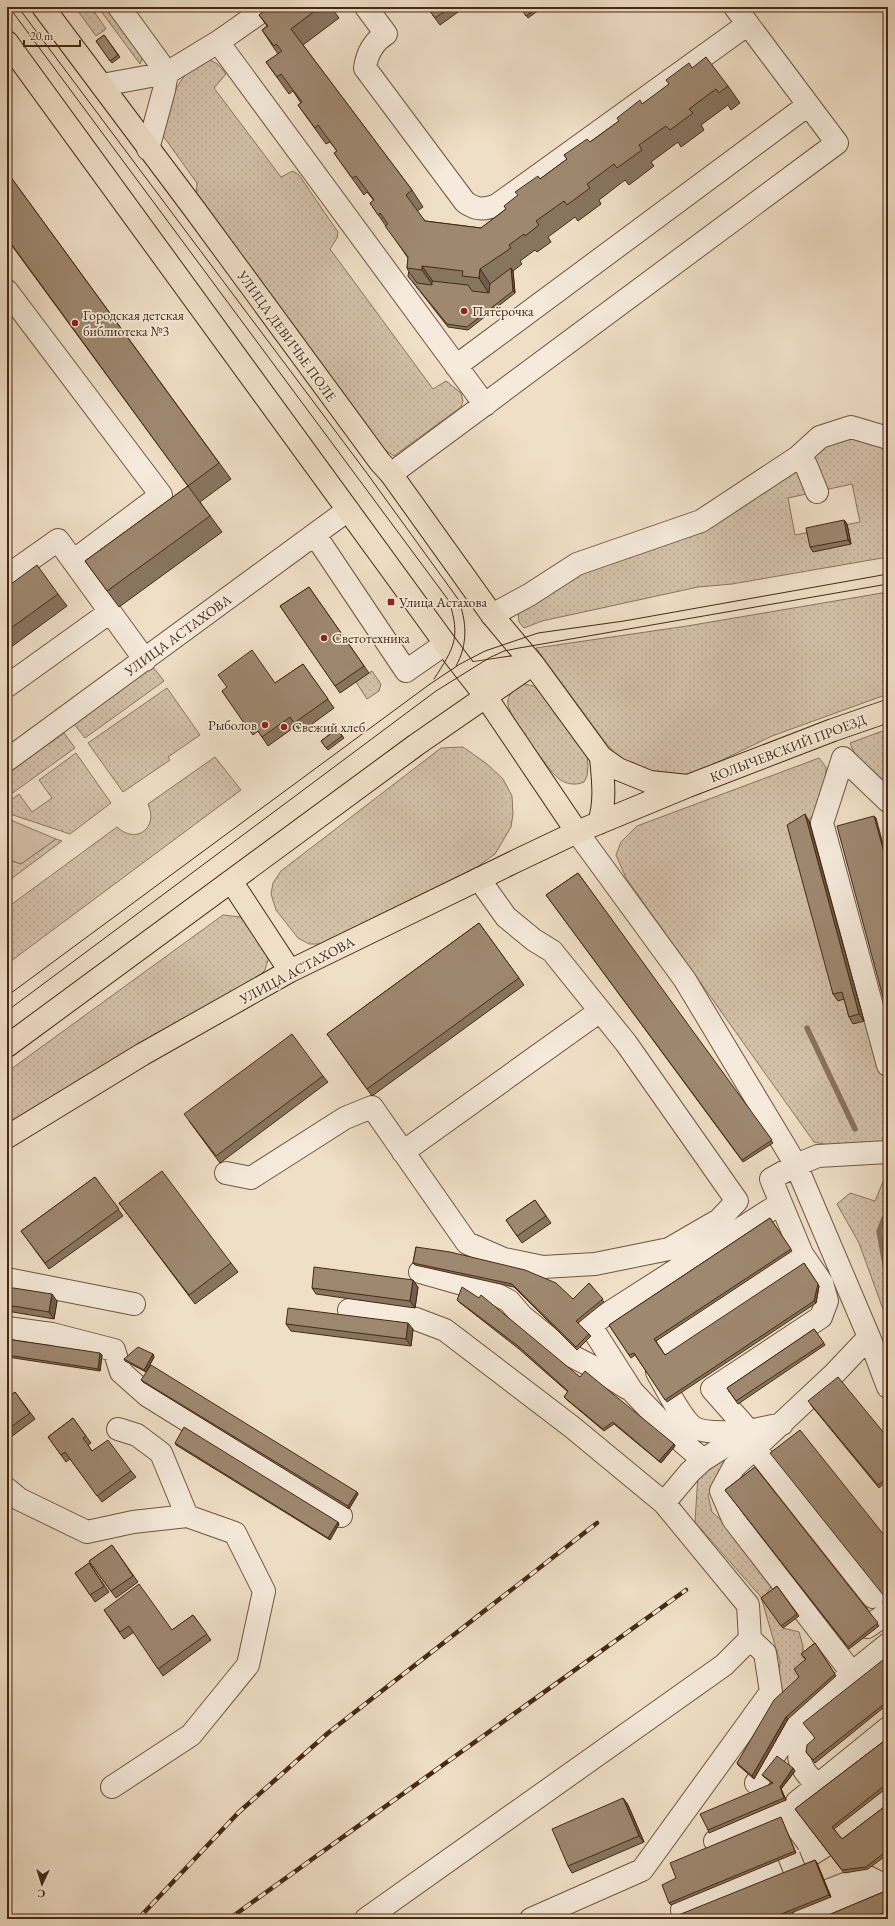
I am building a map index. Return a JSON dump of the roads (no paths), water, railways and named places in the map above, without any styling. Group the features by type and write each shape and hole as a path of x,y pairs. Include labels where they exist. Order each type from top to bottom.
{"main road":[{"name":"УЛИЦА ДЕВИЧЬЕ ПОЛЕ","path":"43,7 195,210 380,462 391,474 492,615 533,664 601,757"},
{"path":"7,42 445,644 486,697 577,832"},
{"path":"468,674 533,664"},
{"path":"7,1046 416,745 533,664"},
{"name":"КОЛЫЧЕВСКИЙ ПРОЕЗД","path":"599,823 688,786 833,730 888,712"},
{"path":"601,757 618,769 650,782 688,786"},
{"path":"599,823 603,810 604,792 601,757"},
{"name":"УЛИЦА АСТАХОВА","path":"7,1137 143,1054 290,971 577,832 599,823"},
{"path":"231,882 290,971"}],"street":[{"path":"119,7 167,73 164,90 148,149"},
{"path":"102,85 167,73 218,42 268,7"},
{"path":"366,7 386,34 376,40 366,57 366,68 464,202 474,208 487,209 497,205 748,24"},
{"path":"391,474 837,143 735,7"},
{"path":"218,42 484,405"},
{"path":"456,366 808,105"},
{"path":"7,291 161,495 73,560"},
{"path":"492,615 529,595 577,564 701,521 798,457 820,436 851,427 888,438"},
{"path":"798,457 806,465 817,492"},
{"name":"УЛИЦА АСТАХОВА","path":"7,760 348,510"},
{"path":"315,535 406,671 445,644"},
{"path":"7,576 58,540 145,660"},
{"path":"7,686 110,612"},
{"path":"833,730 843,758 888,801"},
{"path":"843,758 822,823 888,1065"},
{"path":"577,832 685,980 796,1164 869,1337 888,1387"},
{"path":"226,1173 251,1178 346,1118 372,1107 467,1243 504,1259 543,1267 595,1264 669,1249 719,1220 737,1201 626,1043 552,951 534,940 506,918 479,879"},
{"path":"403,1152 600,1011"},
{"path":"880,1591 712,1390 821,1317 827,1301 822,1283 792,1251 781,1203 771,1179 796,1164 818,1156 888,1152"},
{"path":"703,1460 673,1434 632,1391 590,1324 781,1203"},
{"path":"658,1339 792,1251"},
{"path":"420,1272 494,1293 509,1301 522,1316 570,1355 597,1369 632,1391"},
{"path":"7,1279 134,1304"},
{"path":"657,1373 761,1306"},
{"path":"349,1310 416,1318 445,1330 572,1427 664,1503 748,1605 750,1639 765,1653 771,1692 642,1870 531,1919"},
{"path":"7,1328 52,1334 114,1350 121,1372 148,1396 341,1516"},
{"path":"664,1503 690,1472 703,1460 752,1439 782,1424 869,1337"},
{"path":"645,1354 684,1417 694,1427 752,1439"},
{"path":"118,1429 137,1435 161,1453 187,1516"},
{"path":"752,1439 721,1491 733,1519 852,1673"},
{"path":"11,1499 87,1532 133,1522 187,1516 236,1533 264,1591 248,1665 191,1735 112,1787"},
{"path":"849,1535 880,1591"},
{"path":"843,1597 867,1627 888,1613"},
{"path":"366,1919 724,1665 750,1639"},
{"path":"756,1783 800,1717 888,1644"},
{"path":"818,1785 803,1769 799,1758 805,1737 853,1699"},
{"path":"829,1843 797,1802 888,1728"},
{"path":"688,1906 804,1859 829,1843 888,1798"},
{"path":"715,1841 785,1812 845,1853 888,1820"},
{"path":"688,1906 784,1847 806,1899 866,1876 886,1883"},
{"path":"688,1906 794,1869"},
{"path":"803,1919 886,1883"}],"waterway":[{"path":"807,1028 855,1129"},
{"path":"888,1209 879,1231 888,1281"}],"tram line":[{"path":"9,7 449,601 455,624 454,642 434,679"},
{"path":"18,7 366,472 458,599 463,616 465,633 463,650 456,666"},
{"path":"7,996 430,684 460,664 485,651 538,633 624,621 888,574"},
{"path":"7,1011 436,691 489,658 504,651 519,648 888,584"}],"railway":[{"path":"138,1919 239,1812 328,1733 597,1523"},
{"path":"229,1919 686,1590"}],"place":[{"name":"Пятёрочка","path":"464,311"},
{"name":"Городская детская библиотека №3","path":"75,323"},
{"name":"Улица Астахова","path":"391,602"},
{"name":"Светотехника","path":"324,638"},
{"name":"Рыболов","path":"265,725"},
{"name":"Свежий хлеб","path":"284,727"}]}
